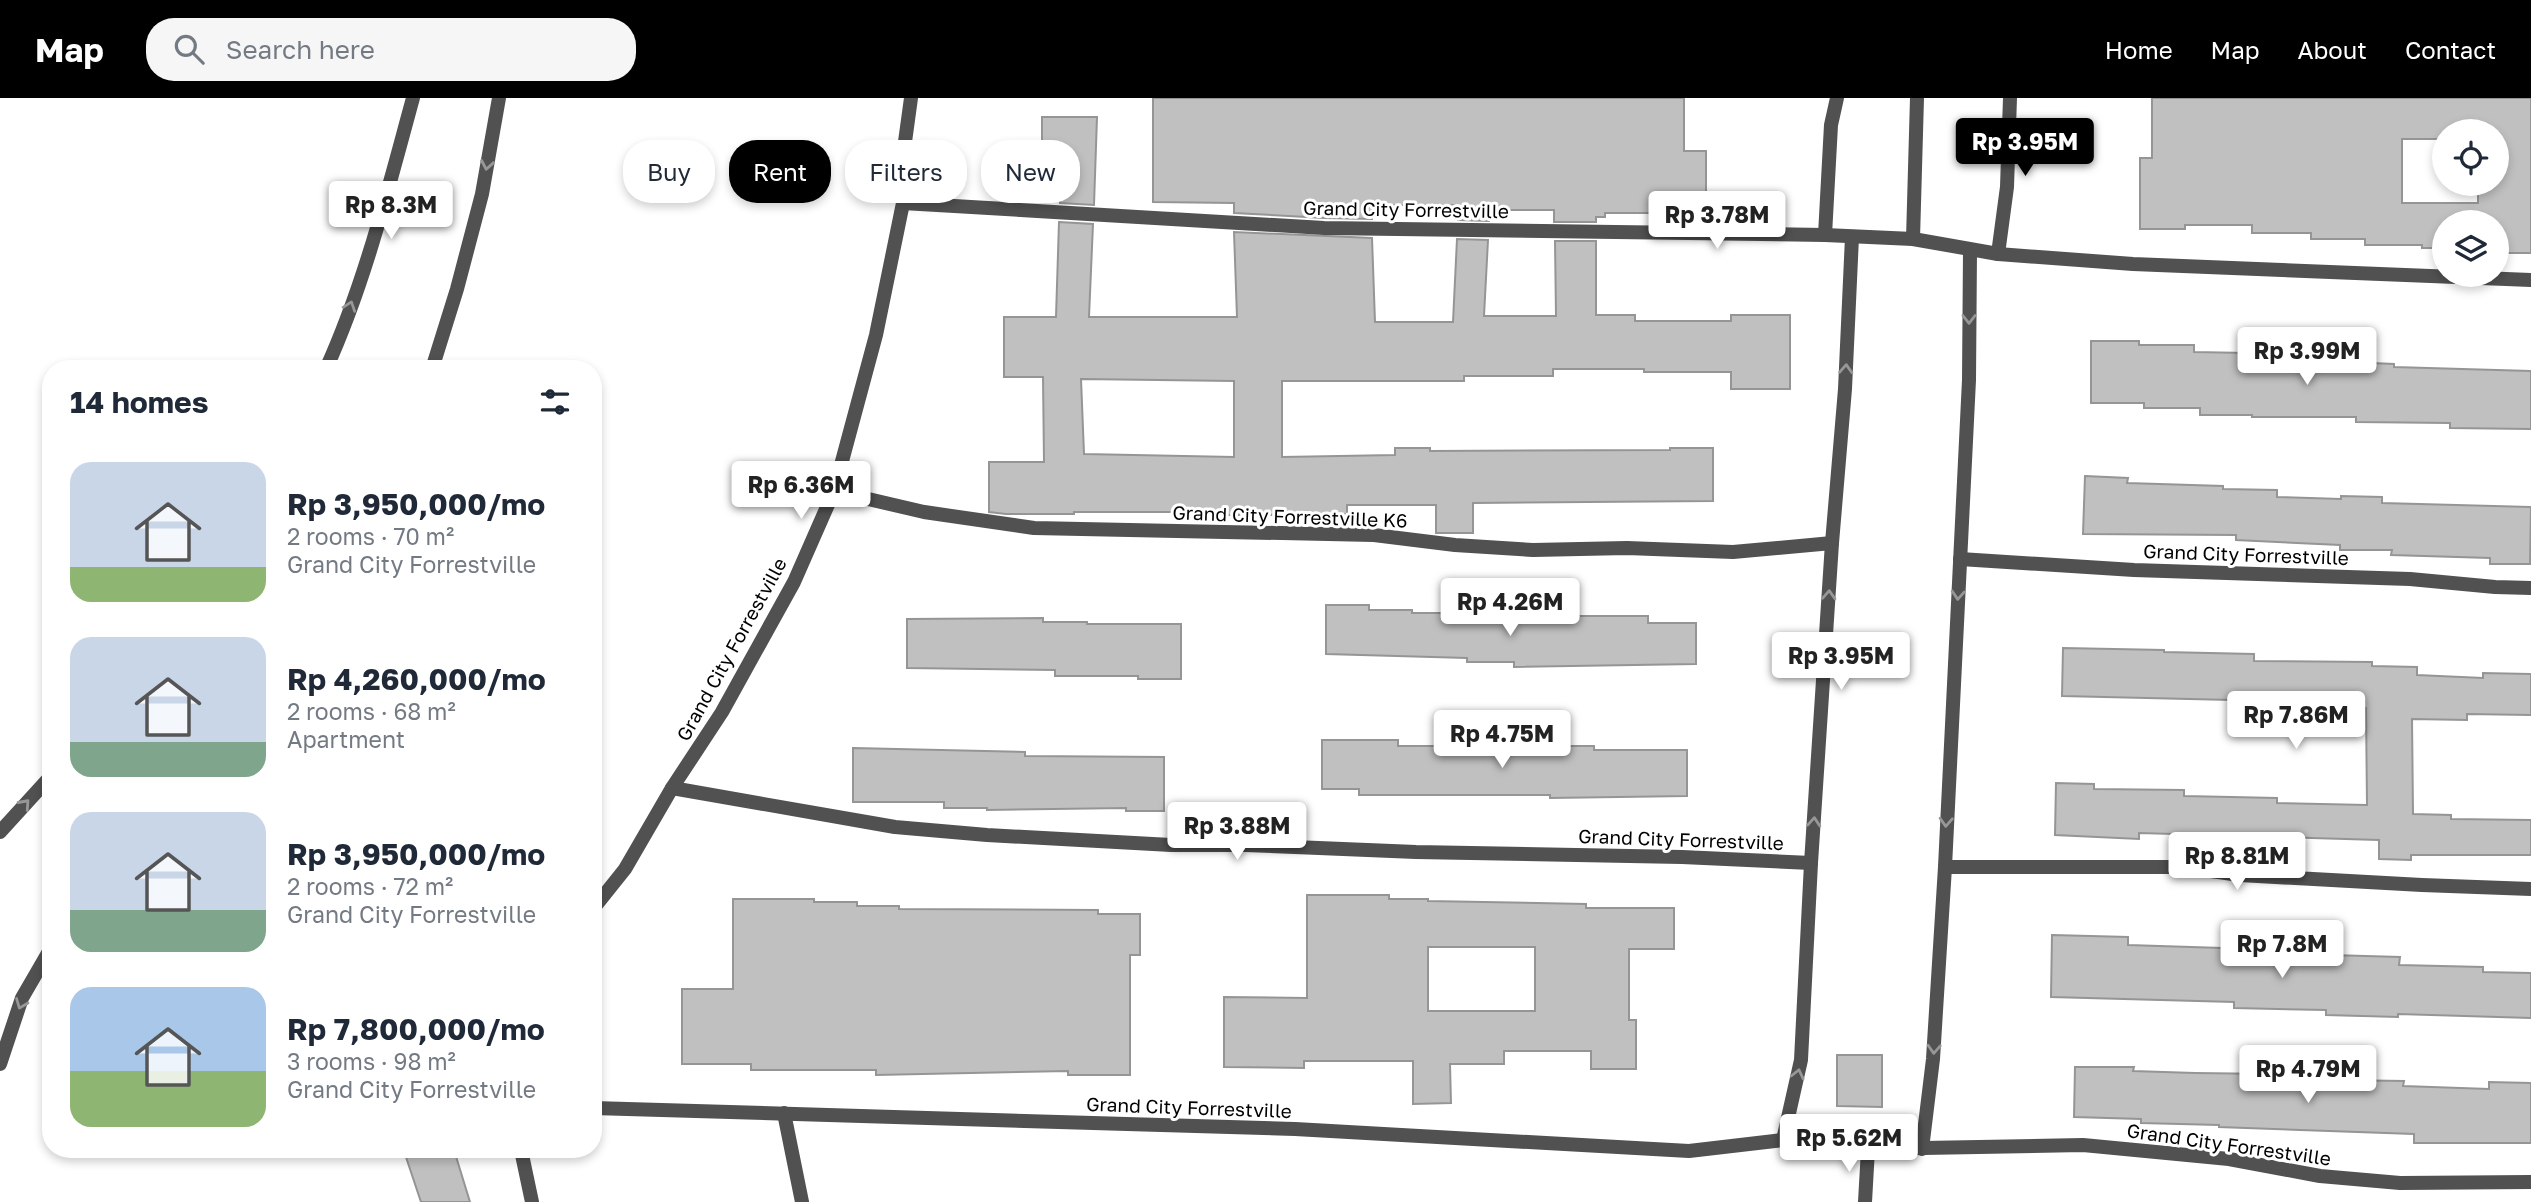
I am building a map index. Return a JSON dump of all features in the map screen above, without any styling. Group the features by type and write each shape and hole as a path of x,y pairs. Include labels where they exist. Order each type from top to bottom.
{"street":[{"path":"330,360 383,210 413,98"},
{"path":"435,360 478,208 499,98"},
{"name":"Grand City Forrestville","path":"905,140 911,98"},
{"path":"1825,235 1831,125 1837,98"},
{"path":"1913,239 1917,98"},
{"path":"1998,254 2007,187 2010,98"},
{"name":"Grand City Forrestville","path":"602,898 625,869 672,788 722,712 794,582 834,491 876,335 903,203 1324,228 1825,235 1913,239 1970,251 2133,264 2531,280"},
{"name":"Grand City Forrestville","path":"1783,1140 1801,1060 1832,543 1846,389 1852,237"},
{"path":"1922,1149 1933,1059 1945,867 1969,380 1970,251"},
{"name":"Grand City Forrestville K6","path":"834,491 924,512 1034,528 1374,535 1455,545 1533,550 1626,548 1733,552 1832,543"},
{"name":"Grand City Forrestville","path":"1960,559 2134,570 2410,579 2531,588"},
{"path":"0,832 42,786"},
{"name":"Grand City Forrestville","path":"672,788 895,827 986,835 1171,845 1682,857 1811,863"},
{"path":"1945,867 2182,867 2240,874 2531,889"},
{"path":"0,1064 22,998 42,964"},
{"name":"Grand City Forrestville","path":"602,1108 1295,1129 1689,1151 1783,1140 1868,1149 2083,1145 2229,1159 2320,1176 2386,1182 2531,1182"},
{"path":"784,1113 802,1202"},
{"path":"1865,1202 1868,1149"},
{"path":"523,1158 532,1202"}],"building":[{"path":"1153,98 1684,98 1684,151 1706,151 1706,213 1605,213 1605,217 1596,217 1596,222 1554,222 1554,210 1489,210 1489,221 1458,220 1458,205 1372,205 1372,219 1234,213 1234,203 1153,202"},
{"path":"2152,98 2531,98 2531,253 2509,253 2509,210 2432,210 2432,248 2422,248 2422,245 2365,245 2365,239 2311,239 2311,233 2252,233 2252,225 2185,225 2185,229 2140,229 2140,158 2152,158"},
{"path":"1042,117 1097,117 1094,205 1060,203 1080,203 1080,140 1042,140"},
{"path":"1059,222 1093,224 1089,317 1237,317 1234,232 1372,238 1375,322 1453,322 1457,239 1488,240 1484,316 1556,316 1555,241 1596,241 1596,315 1635,315 1635,321 1731,321 1731,315 1790,315 1790,389 1731,389 1731,372 1644,372 1644,369 1553,369 1553,376 1464,376 1464,381 1282,381 1282,457 1395,455 1395,448 1430,448 1430,451 1713,448 1713,501 1473,503 1473,533 1436,533 1436,505 1347,505 1347,514 989,512 989,462 1044,462 1043,377 1004,377 1004,317 1056,317","holes":["1081,379 1234,381 1234,457 1084,454"]},
{"path":"2091,341 2139,341 2139,345 2194,345 2194,352 2303,354 2303,360 2394,364 2394,367 2531,371 2531,429 2450,428 2450,423 2356,422 2356,417 2200,415 2200,408 2144,408 2144,403 2091,403"},
{"path":"2085,476 2128,478 2127,483 2277,490 2277,497 2382,497 2382,503 2531,507 2530,564 2490,564 2490,558 2391,555 2392,550 2340,550 2340,545 2236,540 2236,535 2083,534"},
{"path":"1326,605 1369,605 1369,610 1412,610 1412,613 1648,616 1648,623 1696,623 1696,664 1514,667 1514,662 1467,662 1467,658 1326,654"},
{"path":"1043,618 1043,622 1087,624 1181,624 1181,679 1055,676 1055,670 907,668 907,619"},
{"path":"2063,648 2254,654 2254,661 2372,662 2372,666 2417,667 2417,675 2483,678 2483,673 2531,674 2531,715 2467,714 2467,720 2412,719 2413,814 2451,815 2451,819 2531,820 2531,855 2411,855 2411,860 2379,859 2379,840 2139,833 2139,839 2055,835 2056,783 2094,784 2094,789 2184,790 2184,796 2277,798 2277,803 2367,805 2366,708 2274,706 2274,701 2062,696"},
{"path":"1322,740 1398,740 1398,746 1594,746 1594,750 1687,750 1687,796 1550,798 1550,795 1359,795 1359,789 1322,789"},
{"path":"853,748 1025,752 1025,756 1164,757 1164,811 1126,811 1126,808 987,810 944,808 944,802 853,802"},
{"path":"1307,895 1389,895 1389,899 1428,901 1586,904 1586,908 1674,908 1674,949 1629,949 1629,1020 1636,1020 1636,1069 1591,1069 1591,1051 1504,1051 1504,1064 1450,1064 1451,1103 1413,1104 1413,1061 1304,1061 1304,1068 1224,1067 1224,997 1307,998","holes":["1428,947 1535,947 1535,1011 1428,1011"]},
{"path":"733,899 814,899 814,902 857,902 857,906 899,906 899,909 1098,910 1098,914 1140,914 1140,955 1130,955 1130,1075 1068,1075 1068,1071 876,1075 876,1070 751,1070 751,1064 682,1064 682,989 733,989"},
{"path":"2052,935 2128,937 2128,945 2222,948 2222,952 2400,957 2399,965 2483,967 2483,972 2531,973 2531,1018 2326,1015 2326,1010 2234,1008 2234,1002 2051,997"},
{"path":"1837,1055 1882,1055 1882,1107 1837,1106"},
{"path":"2075,1067 2273,1074 2273,1079 2404,1081 2403,1086 2489,1089 2489,1082 2531,1083 2531,1143 2414,1143 2414,1134 2219,1127 2141,1123 2141,1119 2074,1117"},
{"path":"406,1158 456,1158 470,1202 421,1202"}]}
